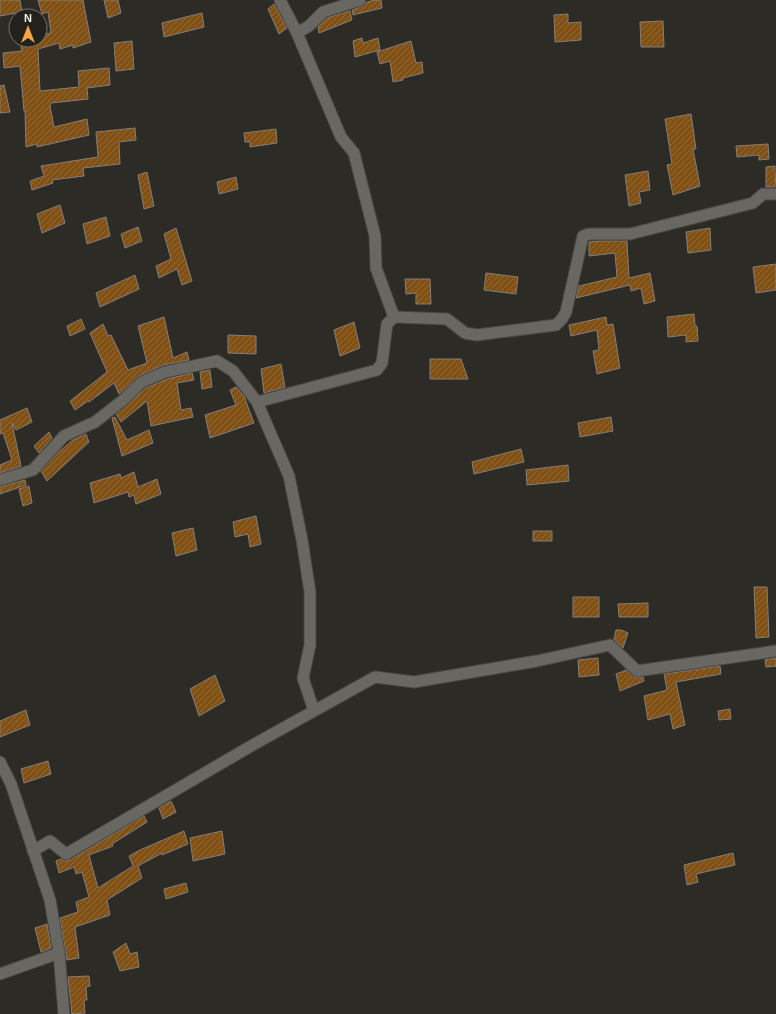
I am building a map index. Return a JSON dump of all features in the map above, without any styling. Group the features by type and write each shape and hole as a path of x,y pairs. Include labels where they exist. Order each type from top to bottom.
{"street":[{"path":"280,0 297,33 341,137 354,153 375,236 376,268 394,317"},
{"path":"297,33 308,26 322,12 360,0"},
{"path":"257,402 377,370 382,363 387,324 394,317 446,319 465,333 477,336 556,325 566,312 583,236 589,234 630,234 753,203 763,194 776,194"},
{"path":"0,480 33,470 64,436 95,422 122,401 142,382 165,372 217,361 233,371 257,402 289,476 302,540 310,592 310,645 303,678 314,711"},
{"path":"33,851 50,842 66,854 251,746 375,677 414,682 537,661 610,645 637,671 776,651"},
{"path":"0,762 11,784 50,900 59,952 64,1014"},
{"path":"0,974 59,952"}],"building":[{"path":"0,0 20,0 21,8 8,8 8,15 0,16"},
{"path":"38,0 83,0 91,42 73,48 73,45 60,49 59,43 48,46 48,34 51,33 48,8 40,8"},
{"path":"104,0 118,0 121,13 108,18"},
{"path":"381,0 382,8 353,15 352,10 363,6 367,2"},
{"path":"274,4 287,28 279,34 268,9"},
{"path":"350,11 352,20 319,33 318,27 327,18"},
{"path":"202,13 204,27 164,37 162,23"},
{"path":"568,14 568,23 581,22 581,40 555,42 554,15"},
{"path":"663,21 664,47 641,47 640,22"},
{"path":"362,38 363,43 378,38 380,50 355,57 353,41"},
{"path":"132,41 134,69 116,71 114,43"},
{"path":"411,41 416,63 422,62 423,73 393,82 390,61 380,64 377,52"},
{"path":"21,48 42,48 38,49 40,91 79,87 78,71 109,68 110,85 87,88 88,99 51,103 50,106 54,127 87,119 89,135 37,147 37,144 26,147 25,111 20,66 4,68 3,53 22,51"},
{"path":"4,85 10,112 0,113 0,86"},
{"path":"691,114 696,149 693,149 700,186 673,195 667,165 672,164 665,119"},
{"path":"135,128 136,140 119,142 120,164 83,168 84,176 52,180 53,183 32,190 30,181 44,176 41,166 98,157 96,132"},
{"path":"276,129 277,143 250,147 250,142 245,142 244,133"},
{"path":"768,144 769,159 759,160 759,155 737,157 736,146"},
{"path":"775,166 775,187 766,187 766,167"},
{"path":"648,171 650,190 639,192 641,203 629,206 625,175"},
{"path":"147,172 154,206 144,209 138,175"},
{"path":"236,177 238,189 219,194 217,182"},
{"path":"60,205 65,223 42,233 37,214"},
{"path":"106,217 110,236 87,244 83,224"},
{"path":"138,227 142,241 125,248 121,234"},
{"path":"176,228 192,281 182,285 177,269 159,278 156,266 171,259 164,234"},
{"path":"710,228 711,250 688,253 686,232"},
{"path":"627,241 629,278 650,273 655,301 644,304 641,288 631,291 630,285 576,298 579,286 617,277 615,253 589,256 589,242"},
{"path":"776,264 776,290 756,293 753,267"},
{"path":"486,273 518,277 516,294 484,290"},
{"path":"135,275 139,289 100,307 96,293"},
{"path":"405,279 430,279 431,304 416,304 416,293 406,294"},
{"path":"694,314 695,326 697,326 698,341 686,342 686,335 668,337 667,317"},
{"path":"164,317 173,358 187,352 189,360 163,365 139,376 119,394 114,383 89,402 88,401 75,410 70,401 107,372 90,333 103,324 108,336 111,335 128,370 147,363 138,326"},
{"path":"606,317 607,325 613,324 620,368 597,374 593,351 599,350 597,330 571,336 569,325"},
{"path":"81,319 85,329 70,336 67,326"},
{"path":"354,322 360,348 340,356 334,330"},
{"path":"228,335 256,336 256,354 228,353"},
{"path":"430,359 461,359 468,379 430,379"},
{"path":"281,364 285,387 264,393 261,369"},
{"path":"210,370 212,387 202,389 200,372"},
{"path":"192,373 194,380 177,383 181,410 191,408 193,417 151,426 147,401 121,422 116,414 146,388 167,379"},
{"path":"236,387 244,396 254,423 210,438 205,415 236,405 230,390"},
{"path":"27,408 32,422 16,430 12,423 21,466 0,473 0,465 12,460 3,433 0,434 0,420"},
{"path":"115,417 127,440 149,430 153,443 122,456 112,418"},
{"path":"611,417 613,431 580,437 578,423"},
{"path":"49,432 52,438 39,453 34,446"},
{"path":"86,434 89,442 47,481 41,471 73,440"},
{"path":"521,449 524,462 474,474 472,462"},
{"path":"568,465 569,481 527,485 526,470"},
{"path":"134,472 138,487 157,479 161,494 136,504 134,495 129,497 128,492 94,503 90,483 120,474 121,478"},
{"path":"25,480 26,485 0,494 0,487"},
{"path":"29,486 32,503 23,506 19,489"},
{"path":"256,516 261,544 250,547 248,534 235,537 233,522"},
{"path":"193,528 197,550 176,556 172,533"},
{"path":"533,531 552,531 552,541 533,541"},
{"path":"754,587 767,587 769,637 756,638"},
{"path":"573,597 599,597 599,617 573,617"},
{"path":"648,603 648,617 619,617 618,604"},
{"path":"616,630 621,630 628,633 623,648 614,639"},
{"path":"598,658 599,675 579,677 578,660"},
{"path":"776,658 776,666 766,667 765,660"},
{"path":"720,666 721,674 676,682 685,725 673,729 670,714 648,720 644,696 667,690 664,674"},
{"path":"626,670 635,678 643,677 644,681 620,691 616,674"},
{"path":"215,675 225,701 199,716 190,689"},
{"path":"730,709 731,719 719,720 718,711"},
{"path":"26,710 30,725 0,737 0,721"},
{"path":"48,761 51,774 24,783 21,769"},
{"path":"171,801 176,812 163,819 159,808"},
{"path":"144,816 147,822 112,844 113,846 89,855 98,888 133,866 129,856 140,850 184,831 188,844 162,855 162,853 138,866 142,878 107,900 110,915 75,927 79,958 67,960 60,918 78,912 76,902 89,897 82,872 76,874 74,867 59,873 56,861 61,859 65,861 70,860"},
{"path":"222,831 225,854 193,861 190,838"},
{"path":"733,853 735,865 696,874 698,882 687,885 684,865"},
{"path":"186,883 188,892 166,899 164,889"},
{"path":"47,924 51,948 41,952 35,928"},
{"path":"126,943 130,954 137,952 139,967 120,971 113,952"},
{"path":"89,976 90,986 86,987 87,1000 84,1000 85,1013 72,1014 68,977"}]}
